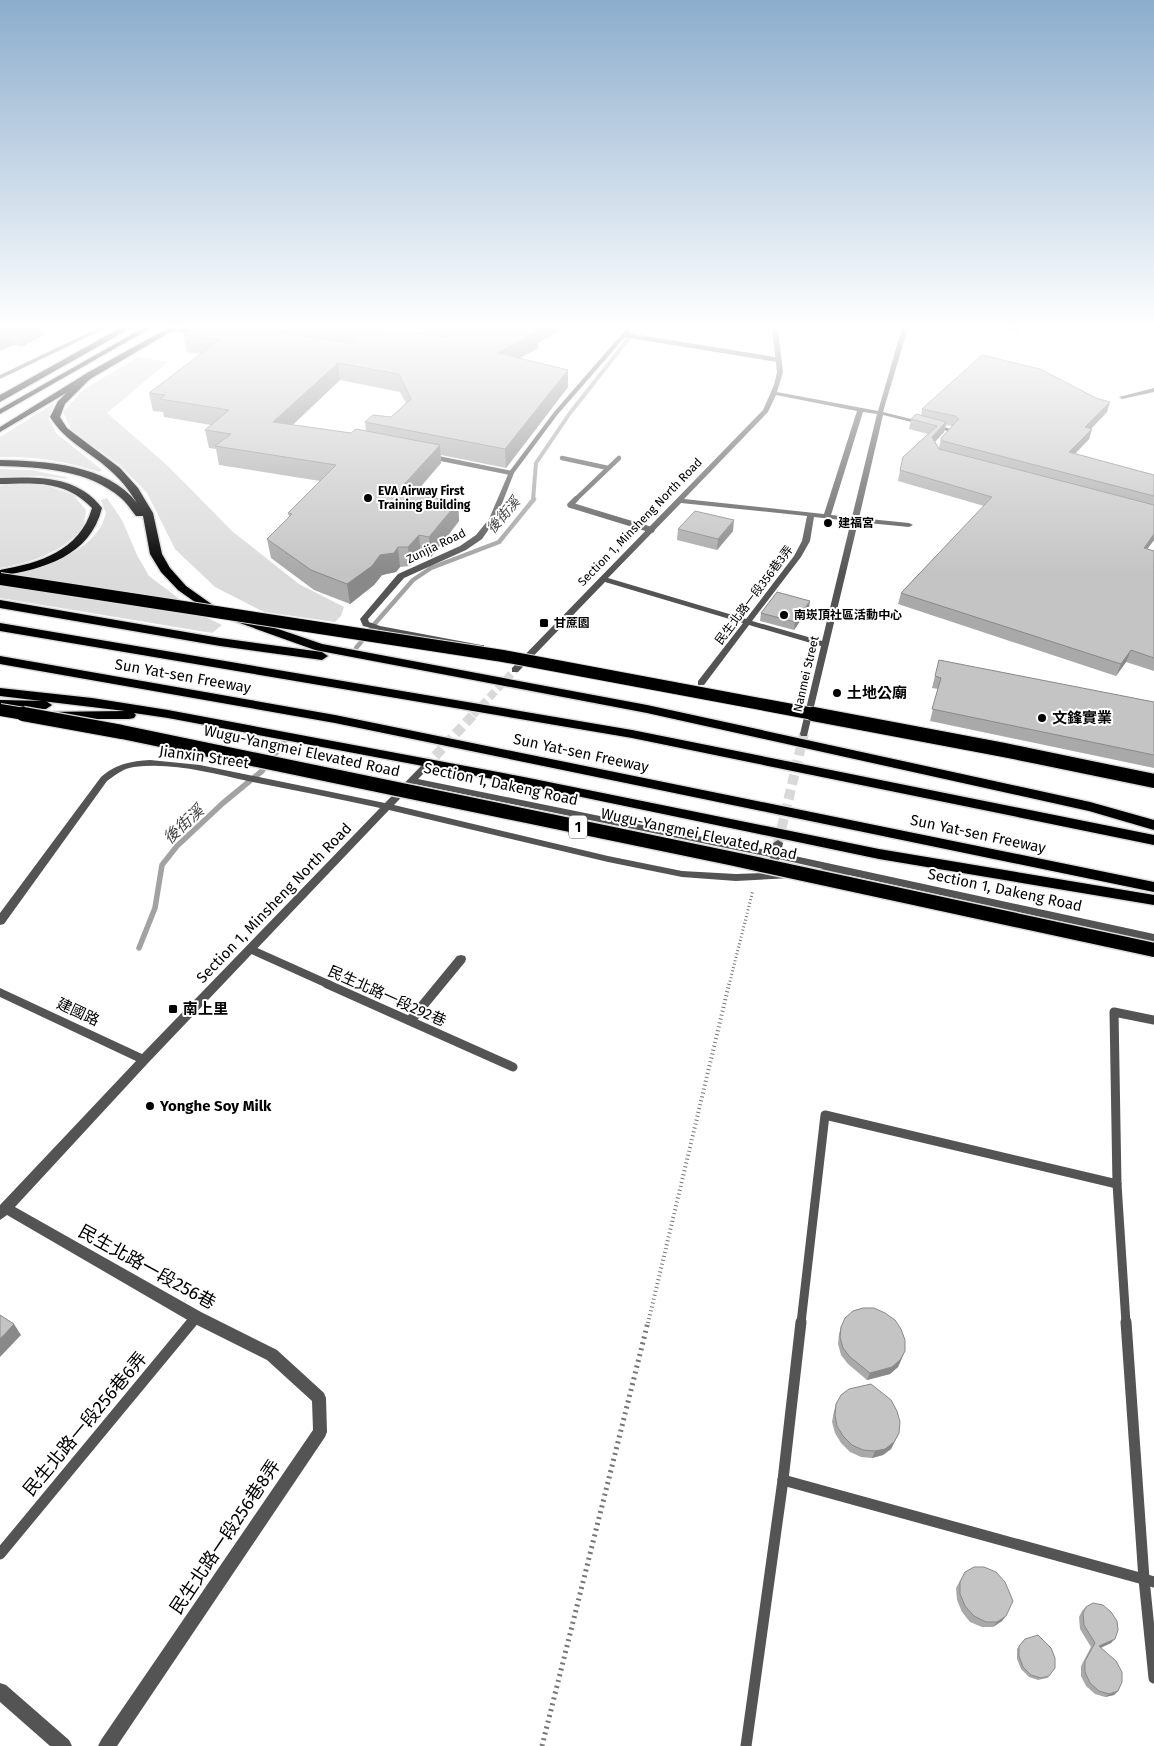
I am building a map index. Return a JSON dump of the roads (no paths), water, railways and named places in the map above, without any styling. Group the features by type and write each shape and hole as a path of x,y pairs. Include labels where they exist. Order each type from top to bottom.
{"highway":[{"path":"59,409 56,417 64,430 116,470 134,490 148,513 156,554 165,570 182,588 213,610 319,647 647,709 1090,807 1154,825"},
{"path":"0,463 50,467 94,478 126,497 133,507 149,522"},
{"path":"0,481 33,480 59,483 74,488 88,496 97,508 96,521 87,534 68,549 43,562 0,573"},
{"path":"0,579 503,656 1004,750 1154,781"},
{"path":"0,604 220,642 326,656 390,661"},
{"name":"Sun Yat-sen Freeway","path":"0,627 632,734 1154,840"},
{"name":"Sun Yat-sen Freeway","path":"0,660 335,719 1154,887"},
{"path":"0,692 92,702 168,714 524,781 878,854 1154,900"},
{"path":"0,704 47,705 168,714"},
{"name":"Wugu-Yangmei Elevated Road","path":"0,710 142,736 734,859 1154,950"},
{"path":"0,715 168,714"}],"main road":[{"path":"0,430 34,409"}],"street":[{"name":"Zunjia Road","path":"529,656 379,628 366,624 364,619 367,613 401,576 463,548 479,537 492,520 511,473 559,409"},
{"name":"Section 1, Minsheng North Road","path":"516,670 767,409"},
{"path":"827,516 861,409"},
{"path":"864,409 952,430"},
{"name":"Nanmei Street","path":"804,734 880,412"},
{"path":"680,501 909,525"},
{"name":"民生北路一段356巷3弄","path":"701,683 748,622 806,541 811,514"},
{"path":"604,579 825,645"},
{"name":"Jianxin Street","path":"0,921 104,779 111,773 134,764 188,767 387,807"},
{"name":"Section 1, Minsheng North Road","path":"3,1211 144,1060 425,767"},
{"name":"Section 1, Dakeng Road","path":"412,781 775,855 1154,938"},
{"name":"Section 1, Dakeng Road","path":"387,807 644,867 711,877 770,877 849,871"},
{"path":"770,877 778,843"},
{"path":"410,1021 461,959"},
{"name":"建國路","path":"0,992 144,1060"},
{"name":"民生北路一段256巷","path":"3,1211 196,1317 272,1355"},
{"name":"民生北路一段256巷8弄","path":"107,1746 320,1432 319,1398 272,1355"},
{"path":"0,1691 63,1746"}],"lane":[{"path":"946,436 952,430"},
{"path":"427,456 511,473"},
{"path":"562,458 608,468"},
{"path":"619,458 570,505 652,530"},
{"name":"民生北路一段292巷","path":"250,949 513,1067"},
{"path":"1154,1020 1114,1012 1117,1184 1149,1580 1154,1678"},
{"path":"746,1746 783,1480 825,1115 1117,1184"},
{"name":"民生北路一段256巷6弄","path":"0,1554 196,1317"},
{"path":"783,1480 1149,1580"}],"waterway":[{"name":"後街溪","path":"533,500 536,463 573,409"},
{"name":"後街溪","path":"371,628 413,580 431,568 499,542 534,499"},
{"name":"後街溪","path":"356,648 366,636"},
{"name":"後街溪","path":"139,948 155,908 162,865 177,846 223,803 262,771 284,742"}],"tunnel":[{"path":"473,715 515,670"},
{"path":"425,767 474,714"},
{"path":"778,843 804,734"}],"place":[{"name":"EVA Airway First Training Building","path":"368,498"},
{"name":"建福宮","path":"828,523"},
{"name":"南崁頂社區活動中心","path":"784,615"},
{"name":"甘蔗園","path":"544,623"},
{"name":"土地公廟","path":"837,693"},
{"name":"文鋒實業","path":"1042,718"},
{"name":"南上里","path":"173,1009"},
{"name":"Yonghe Soy Milk","path":"150,1106"}]}
